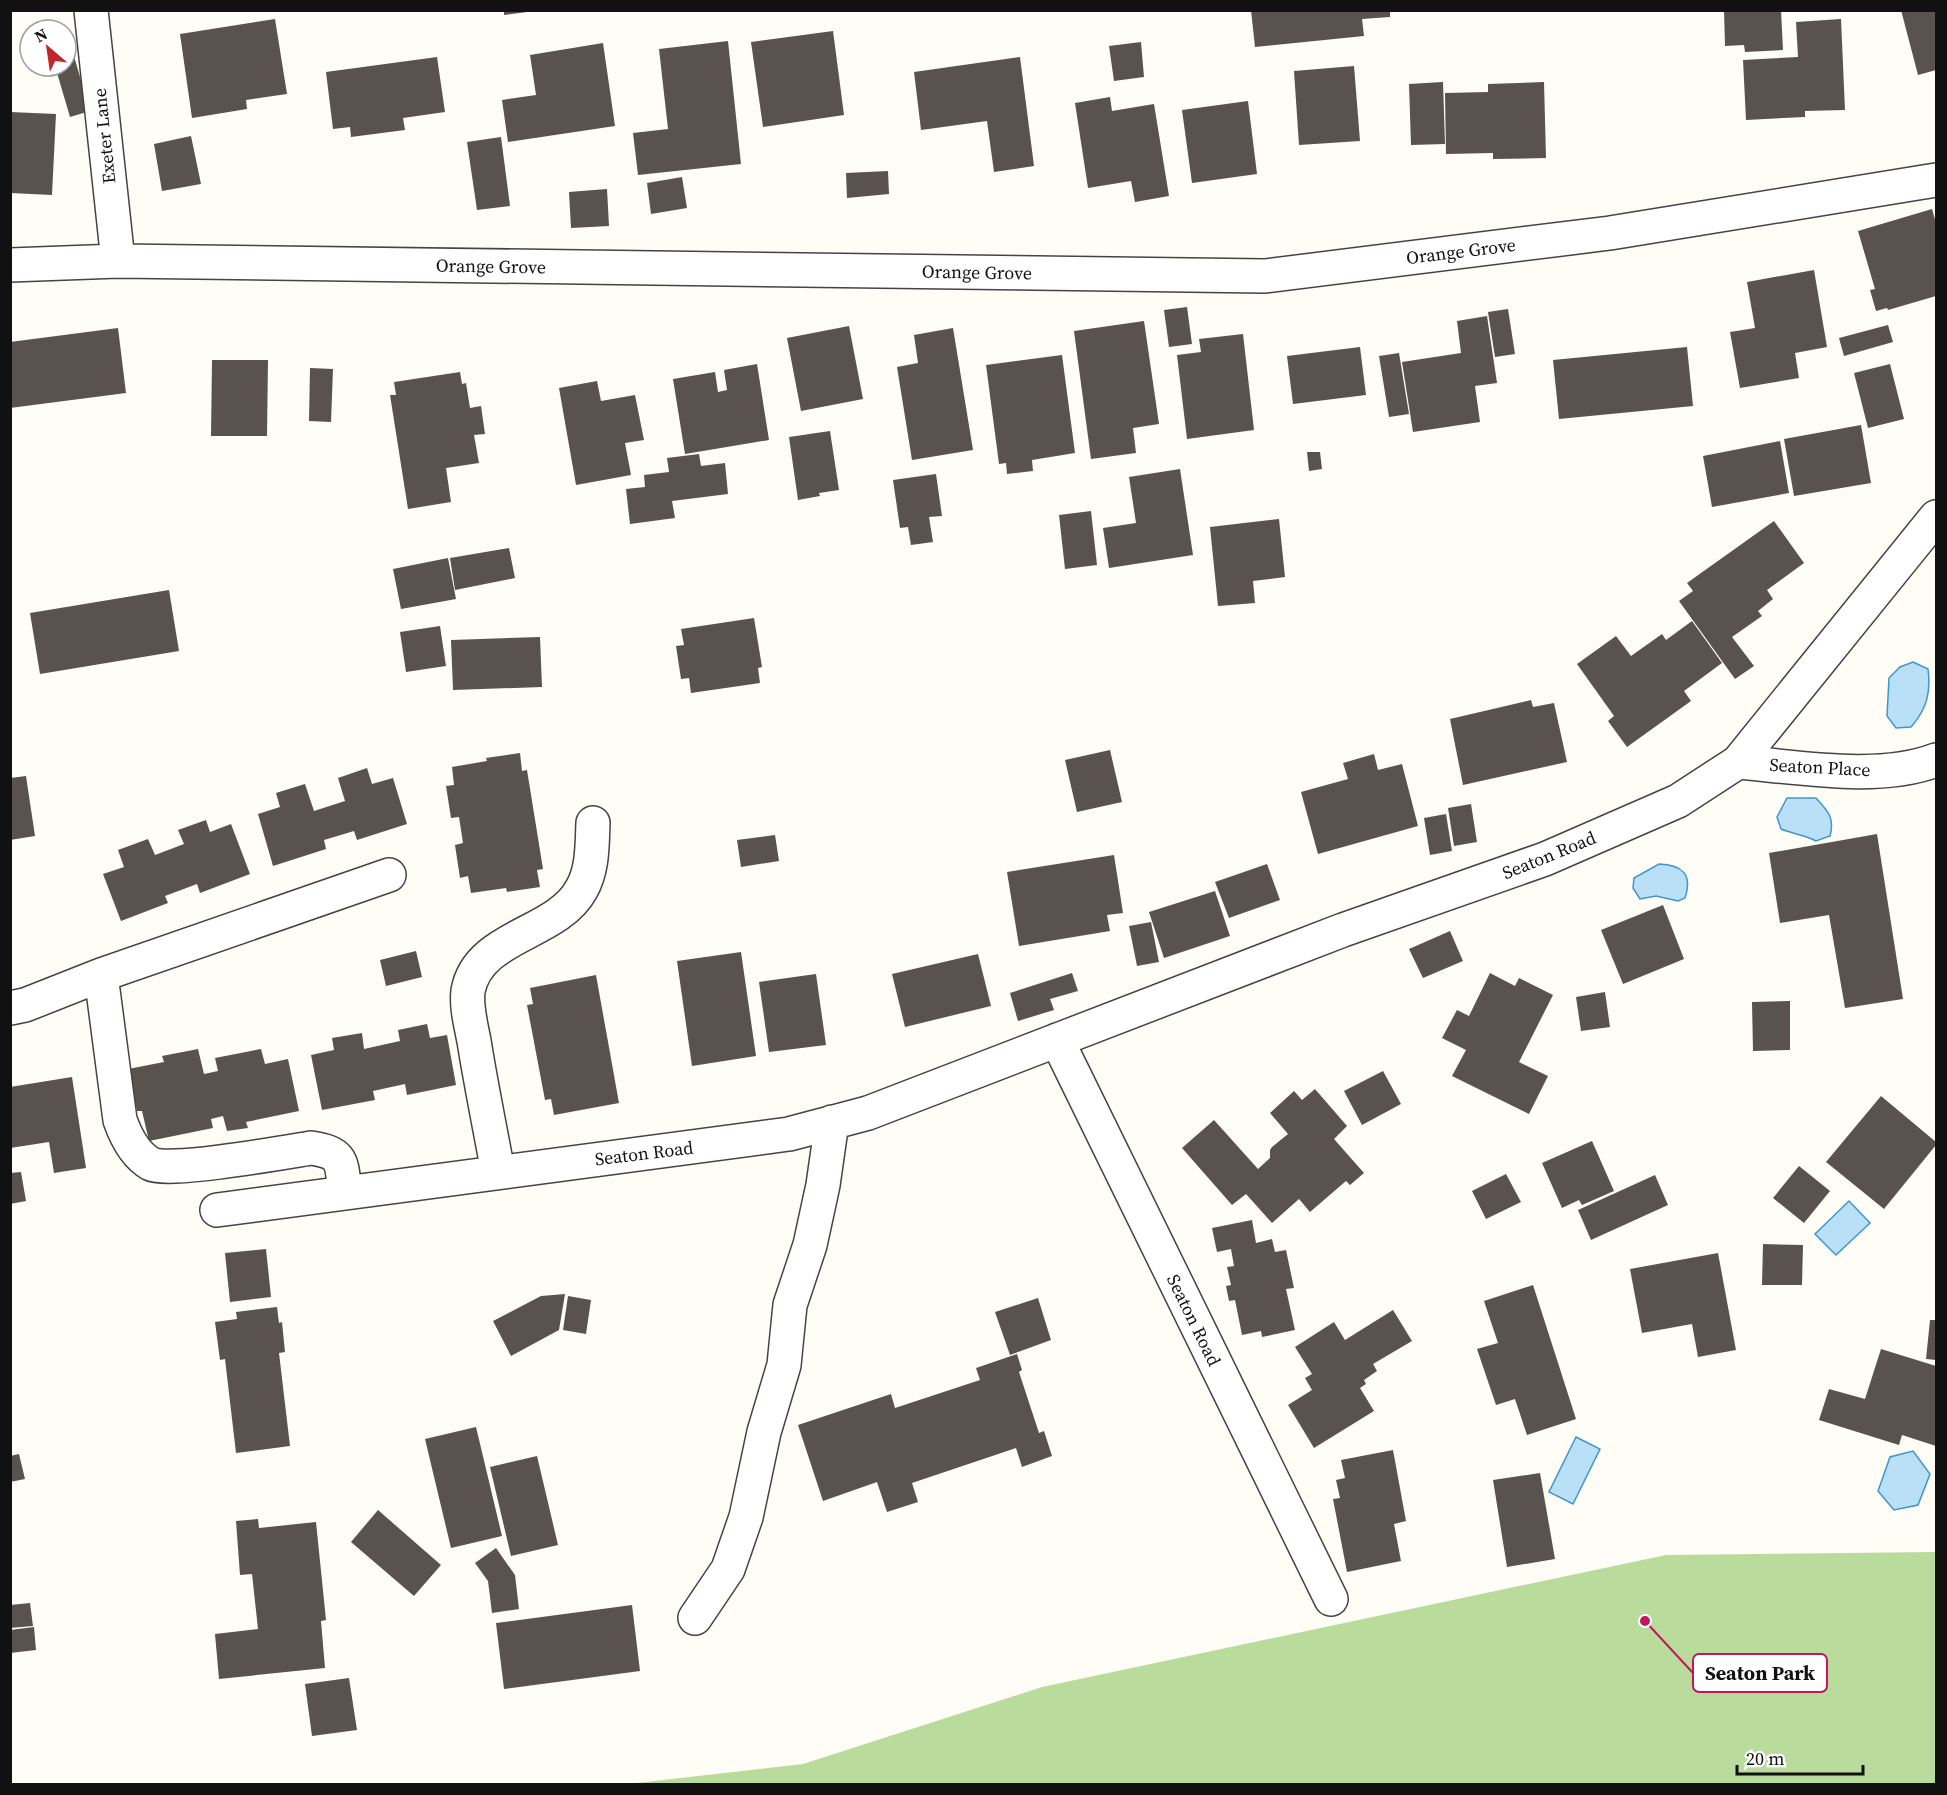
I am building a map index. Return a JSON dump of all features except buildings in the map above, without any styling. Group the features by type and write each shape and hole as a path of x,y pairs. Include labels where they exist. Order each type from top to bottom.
{"street":[{"name":"Exeter Lane","path":"91,10 118,261"},
{"name":"Orange Grove","path":"10,265 118,261 1264,276 1610,233 1936,180"},
{"name":"Seaton Road","path":"217,1210 789,1134 868,1113 1343,930 1545,859 1678,801 1738,762 1936,517"},
{"name":"Seaton Place","path":"1738,762 1850,772 1896,769 1936,760"},
{"path":"498,1172 475,1049 468,989 478,966 490,954 554,916 571,903 581,890 589,871 593,823"},
{"path":"10,1008 25,1005 101,975 389,875"},
{"path":"101,975 120,1120 125,1134 143,1158 154,1166 168,1166 201,1164 311,1148 325,1150 335,1154 340,1162 345,1193"},
{"name":"Seaton Road","path":"1057,1040 1331,1599"},
{"path":"695,1618 728,1569 746,1517 764,1432 784,1365 790,1305 810,1245 823,1185 832,1122"}],"green space":[{"path":"1936,1552 1936,1784 628,1784 803,1764 1042,1687 1666,1555"}],"water":[{"path":"1913,662 1928,669 1927,700 1921,714 1911,727 1896,728 1887,716 1889,678 1900,667"},
{"path":"1787,798 1816,798 1831,819 1830,836 1816,841 1781,829 1777,817"},
{"path":"1659,864 1674,866 1684,872 1688,883 1685,898 1678,901 1656,896 1640,899 1633,888 1634,878"},
{"path":"1849,1201 1870,1223 1836,1255 1815,1234"},
{"path":"1576,1437 1600,1449 1573,1504 1549,1492"},
{"path":"1913,1451 1930,1474 1918,1505 1894,1510 1878,1491 1890,1457"}],"place":[{"name":"Seaton Park","path":"1645,1621"}]}
